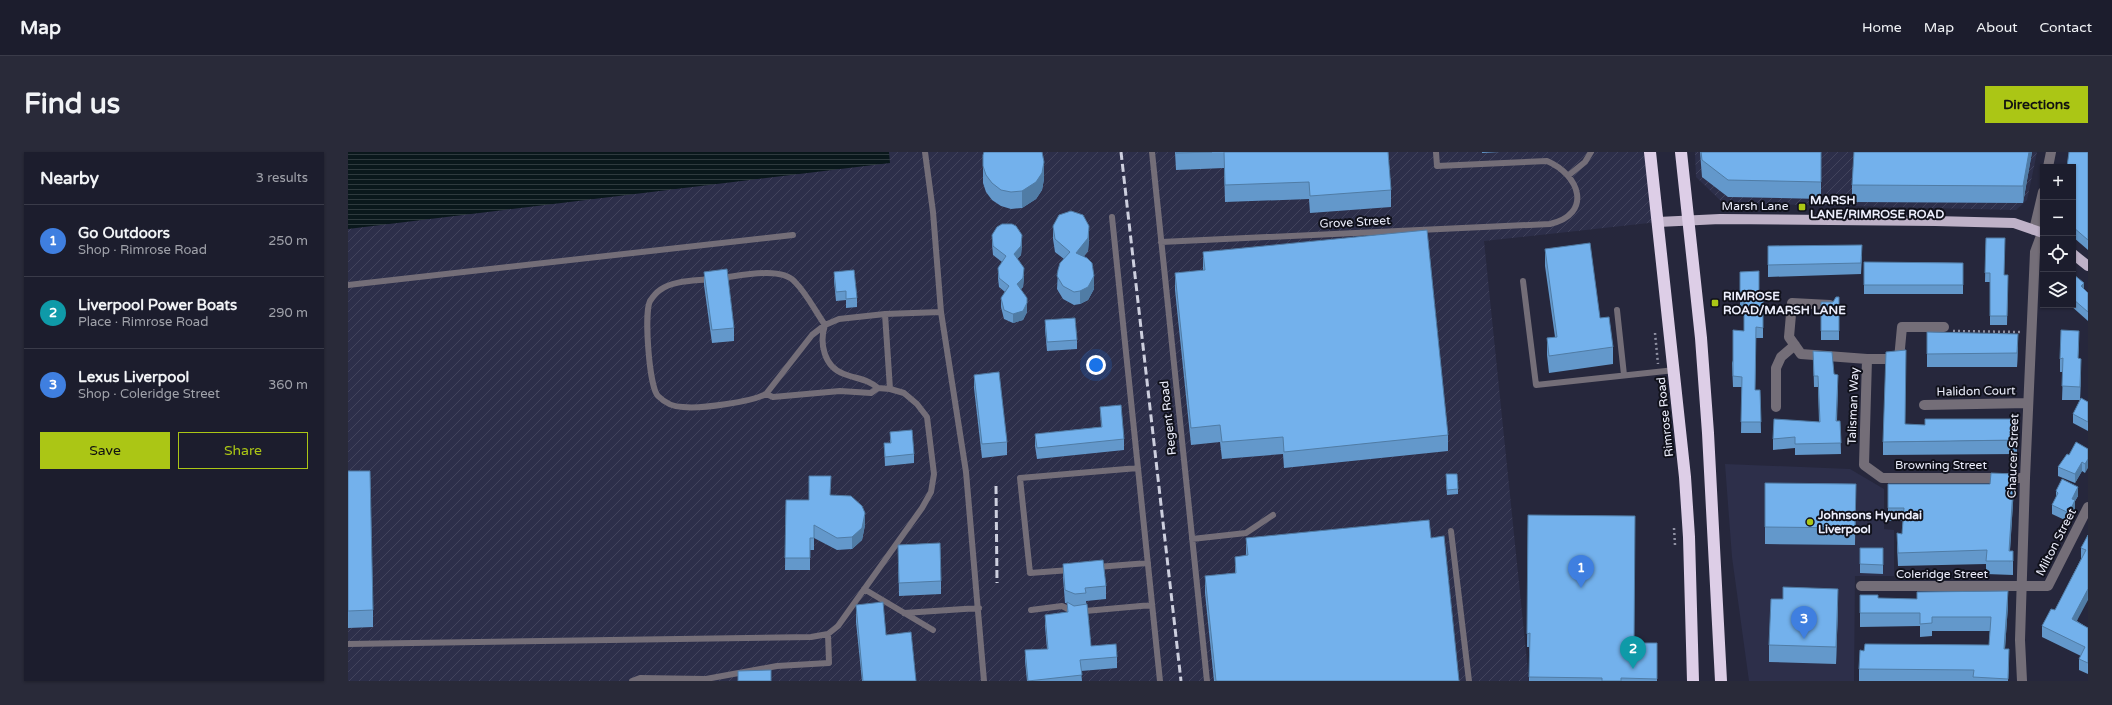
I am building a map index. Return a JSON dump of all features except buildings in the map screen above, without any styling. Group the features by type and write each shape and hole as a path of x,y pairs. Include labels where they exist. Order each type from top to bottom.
{"highway":[{"name":"Rimrose Road","path":"1650,152 1675,370 1688,530 1693,681"},
{"path":"1681,152 1697,291 1708,425 1721,681"}],"main road":[{"name":"Marsh Lane","path":"1658,222 1760,218 1990,223 2014,224 2040,232"},
{"path":"2076,256 2088,266"}],"street":[{"path":"2049,164 2051,152"},
{"name":"Chaucer Street","path":"2022,681 2020,640 2028,403 2035,252 2040,232"},
{"path":"1830,305 1792,303 1789,337 1801,354 1867,359"},
{"name":"Talisman Way","path":"1882,478 1864,465 1867,359 1899,359 1902,327 1944,327"},
{"path":"1776,407 1776,368 1781,357 1795,345"},
{"name":"Halidon Court","path":"1924,405 2028,403"},
{"name":"Browning Street","path":"1882,478 2025,478"},
{"name":"Milton Street","path":"2022,588 2048,586 2088,507"},
{"name":"Coleridge Street","path":"1862,586 2022,588"}],"lane":[{"path":"924,152 933,212 941,312 966,472 979,608 984,681"},
{"name":"Regent Road","path":"1152,152 1207,681"},
{"path":"1436,152 1437,166 1547,161 1559,166 1569,176 1585,162 1591,152"},
{"name":"Grove Street","path":"1162,242 1550,224 1562,221 1570,215 1576,204 1576,189 1569,176"},
{"path":"1112,217 1160,681"},
{"path":"348,285 793,235"},
{"path":"825,325 794,280 780,275 764,273 675,284 661,289 650,301 647,318 651,382 657,395 668,404 683,407 742,402 756,399 766,394 812,335 825,325 839,319 885,314 941,312"},
{"path":"1523,281 1536,385 1675,370"},
{"path":"1617,310 1624,375"},
{"path":"885,314 890,389"},
{"path":"348,644 811,637 828,634 838,626 922,508 931,492 934,474 927,417 917,404 904,393 890,389 878,388 871,381 843,374 831,365 824,354 821,338 825,325"},
{"path":"766,394 773,397 840,391 871,393 878,388"},
{"path":"1078,569 1030,573 1020,478 1138,468"},
{"path":"1192,539 1246,533 1273,515"},
{"path":"1450,531 1469,681"},
{"path":"1093,568 1148,563"},
{"path":"864,590 933,630"},
{"path":"1031,610 1062,606 1074,612 1152,605"},
{"path":"904,613 979,608"},
{"path":"632,681 640,678 706,679 777,666 828,663 828,634"}],"path":[{"path":"1654,325 1667,442"},
{"path":"1944,327 1956,332 2032,332"},
{"path":"1674,527 1675,550"}],"shaded area":[{"path":"348,152 1650,152 1658,222 1484,241 1529,681 348,681"},
{"path":"348,152 889,152 890,163 348,229"},
{"path":"1695,152 2037,152 2027,200 2016,210 1723,203 1696,177"},
{"path":"1725,464 1850,469 1884,489 1884,529 1894,530 1894,576 1855,576 1854,681 1749,681 1732,557"}],"railway":[{"path":"1121,152 1181,681"},
{"path":"996,486 997,583"}],"place":[{"name":"MARSH LANE/RIMROSE ROAD","path":"1802,207"},
{"name":"RIMROSE ROAD/MARSH LANE","path":"1715,303"},
{"name":"Johnsons Hyundai Liverpool","path":"1810,522"},
{"name":"Go Outdoors","path":"1581,588"},
{"name":"Lexus Liverpool","path":"1804,639"},
{"name":"Liverpool Power Boats","path":"1633,669"}]}
